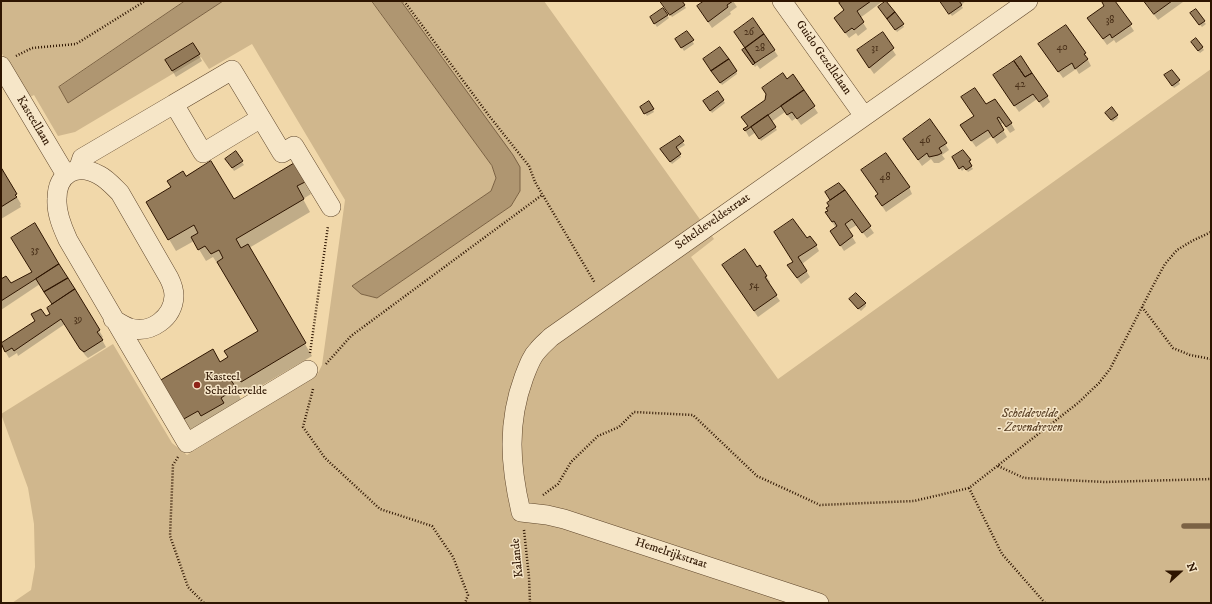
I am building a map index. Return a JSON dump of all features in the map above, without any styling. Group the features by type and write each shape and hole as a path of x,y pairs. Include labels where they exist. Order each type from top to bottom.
{"street":[{"name":"Guido Gezellelaan","path":"782,1 864,116"},
{"name":"Scheldeveldestraat","path":"521,512 516,490 511,448 516,400 529,364 538,350 551,337 1028,1"},
{"name":"Kasteellaan","path":"7,62 72,173"},
{"path":"72,173 82,158 232,70 282,153 294,146 331,207"},
{"path":"174,104 203,153 261,118"},
{"path":"113,319 130,328 148,328 156,325 164,319 171,308 174,295 172,286 166,271 120,193 110,182 99,175 88,171 72,173 62,179 58,188 56,199 62,226 68,240 113,319 187,444 312,372"},
{"name":"Hemelrijkstraat","path":"521,512 547,515 564,519 819,603"}],"path":[{"path":"7,62 32,48 76,44 144,1"},
{"path":"404,1 490,117 529,166 542,195 605,299"},
{"path":"312,372 351,336 542,195"},
{"path":"331,207 312,372 303,427 325,458 380,509 432,526 453,557 468,595 465,603"},
{"path":"521,512 558,484 571,462 598,436 619,427 634,412 693,415 757,476 820,505 914,501 970,488 1078,403 1099,383 1110,369 1165,264 1177,250 1211,232"},
{"path":"1142,306 1173,348 1190,355 1211,359"},
{"path":"187,444 172,465 170,536 188,588 204,603"},
{"path":"998,466 1024,478 1105,482 1211,478"},
{"path":"970,488 1002,554 1045,603"},
{"name":"Kalande","path":"521,512 529,577 530,603"}],"green space":[{"name":"Scheldevelde - Zevendreven","path":"1,1 185,1 59,87 68,103 223,1 372,1 492,166 496,178 491,191 353,286 361,294 377,298 511,206 520,191 513,156 401,1 544,1 714,239 691,257 778,379 1211,69 1211,603 12,603 31,590 35,567 34,524 28,488 1,414 113,344 172,443 187,455 317,375 322,365 345,200 252,44 209,69 201,57 75,132 58,136 34,95 28,98 1,52"}],"shaded area":[{"path":"185,1 223,1 68,103 59,87"},
{"path":"372,1 401,1 513,155 520,167 520,191 511,206 377,298 361,294 352,286 491,191 496,178 492,166"}],"building":[{"path":"660,1 682,1 685,5 670,15"},
{"path":"704,1 733,1 727,5 728,7 708,22 697,6"},
{"path":"842,1 871,1 857,11 864,22 854,30 852,28 845,33 834,18 844,10 839,3"},
{"path":"886,1 895,12 887,19 878,7"},
{"path":"940,1 959,1 962,5 949,14"},
{"path":"1103,1 1115,1 1132,24 1112,38 1110,34 1103,39 1087,18 1104,6"},
{"path":"1144,1 1172,1 1154,14"},
{"path":"663,8 668,15 654,24 650,17"},
{"path":"1196,9 1205,21 1199,25 1190,13"},
{"path":"895,12 904,24 895,30 887,19"},
{"path":"753,18 764,34 745,48 734,32"},
{"path":"1066,25 1086,53 1084,54 1088,59 1075,69 1072,63 1058,72 1038,44"},
{"path":"687,31 694,40 681,48 675,39"},
{"path":"883,32 894,48 869,68 857,50"},
{"path":"764,34 775,50 755,63 745,48"},
{"path":"1196,38 1203,47 1198,51 1191,42"},
{"path":"193,43 200,54 172,71 165,60"},
{"path":"720,47 729,59 711,71 703,59"},
{"path":"745,48 755,63 753,65 742,50"},
{"path":"1021,56 1032,73 1025,77 1014,61"},
{"path":"729,59 737,71 720,83 711,71"},
{"path":"1014,61 1025,77 1032,73 1048,96 1039,102 1033,94 1014,106 993,75"},
{"path":"1172,70 1180,80 1172,86 1164,75"},
{"path":"783,73 787,79 793,74 804,90 745,131 743,129 748,126 741,117 765,100 766,94 762,88"},
{"path":"975,88 986,104 995,99 1012,123 1006,127 999,117 997,118 1004,130 993,138 988,130 971,141 960,125 974,116 961,97"},
{"path":"804,90 815,106 797,119 792,112 787,115 781,106"},
{"path":"718,91 724,100 710,111 703,101"},
{"path":"649,101 654,109 644,114 640,107"},
{"path":"1112,107 1118,115 1111,120 1105,113"},
{"path":"768,115 776,127 759,139 751,127"},
{"path":"930,119 947,143 939,148 942,153 929,157 927,153 918,160 903,139"},
{"path":"680,136 684,141 676,147 681,154 670,162 660,149"},
{"path":"963,150 971,160 969,161 972,166 966,170 963,166 959,169 952,157"},
{"path":"236,151 243,161 232,168 225,159"},
{"path":"886,153 910,187 882,206 875,196 878,194 861,170"},
{"path":"211,161 234,199 294,163 305,182 297,186 304,199 236,239 241,248 248,244 306,343 241,382 238,376 231,380 236,388 221,398 224,403 201,416 198,411 182,420 159,381 213,349 220,362 228,357 224,351 258,331 217,262 223,258 219,250 211,254 205,246 198,250 191,237 198,233 194,225 168,240 146,202 171,187 167,181 183,171 186,176"},
{"path":"2,169 17,194 15,195 17,197 1,207"},
{"path":"839,183 845,190 830,200 825,192"},
{"path":"845,190 871,226 862,233 852,219 845,224 853,236 840,246 830,231 837,226 825,212 828,211 826,208 829,206 827,203"},
{"path":"793,219 807,238 810,236 817,245 798,257 807,271 797,278 787,265 793,262 774,232"},
{"path":"35,223 59,264 1,301 1,279 6,276 11,283 32,272 11,238"},
{"path":"745,249 757,267 760,265 767,276 765,277 777,295 754,311 722,265"},
{"path":"59,264 68,278 44,292 36,279"},
{"path":"68,278 75,289 52,304 44,292"},
{"path":"75,289 100,330 97,332 103,340 84,352 80,349 61,319 14,351 12,348 5,352 1,343 35,321 31,314 41,309 46,316 50,314 47,308"},
{"path":"856,293 866,303 858,309 849,299"}],"waterway":[{"path":"1184,526 1211,526"}],"place":[{"name":"Kasteel Scheldevelde","path":"197,385"}]}
